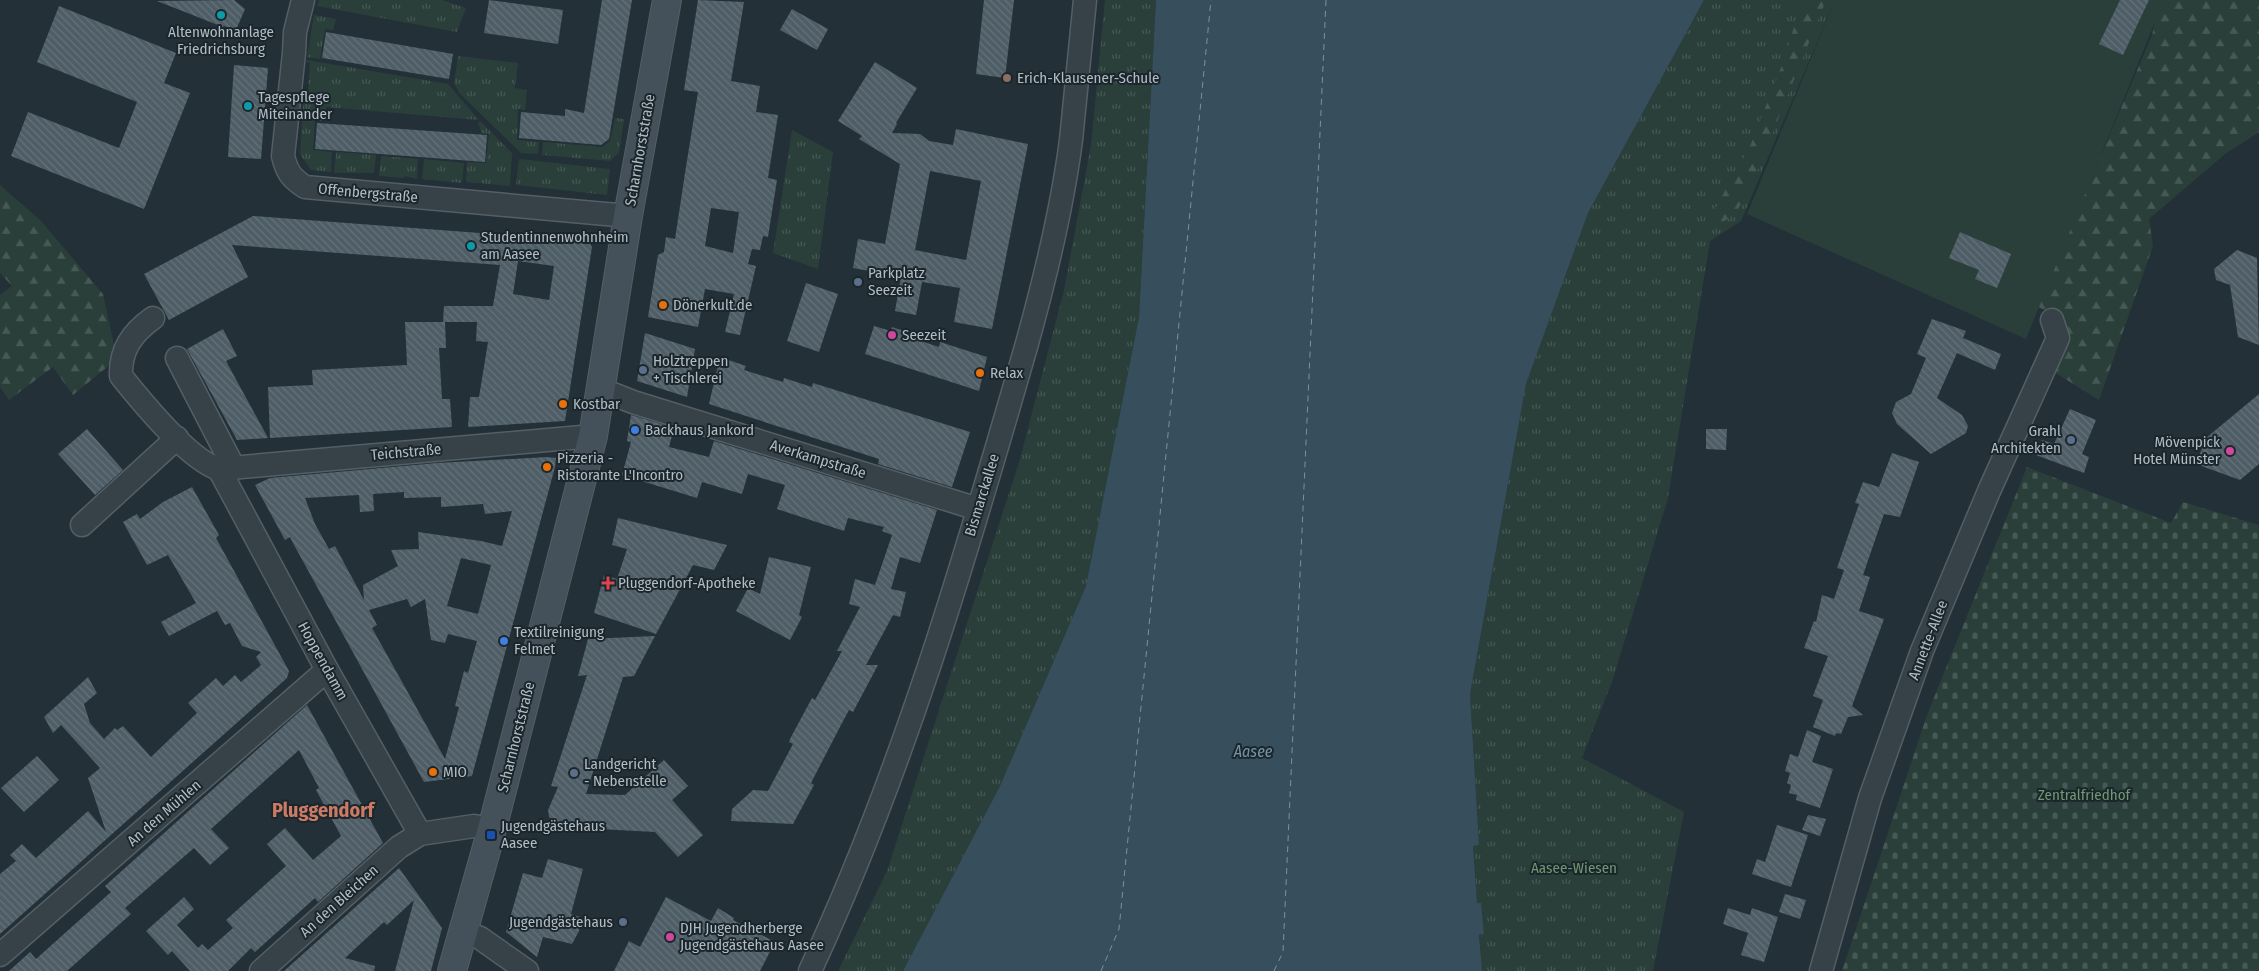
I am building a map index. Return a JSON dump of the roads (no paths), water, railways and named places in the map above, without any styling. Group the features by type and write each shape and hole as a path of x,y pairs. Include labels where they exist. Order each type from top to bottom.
{"street":[{"name":"Offenbergstraße","path":"302,0 294,32 294,53 283,156 287,171 296,182 305,187 628,216"},
{"name":"Scharnhorststraße","path":"452,971 492,829 593,436 628,216 667,0"},
{"name":"Bismarckallee","path":"810,971 876,816 930,666 1040,295 1060,207 1071,139 1085,0"},
{"path":"153,318 139,328 124,350 120,376 177,438 207,466 227,468"},
{"name":"Annette-Allee","path":"1820,971 1870,798 1922,651 1989,491 2058,338 2052,320"},
{"name":"Hoppendamm","path":"177,358 227,468 327,670 420,834"},
{"name":"Averkampstraße","path":"600,389 633,402 978,509"},
{"name":"Teichstraße","path":"227,468 593,436"},
{"path":"82,525 177,438"},
{"name":"An den Mühlen","path":"0,955 327,670"},
{"path":"420,834 474,826 492,829"},
{"name":"An den Bleichen","path":"261,971 399,848 420,834"},
{"path":"464,931 480,938 527,971"}],"water":[{"name":"Aasee","path":"1156,0 1704,0 1588,213 1526,384 1470,694 1479,845 1473,846 1477,903 1481,903 1484,934 1479,935 1482,971 903,971 1000,786 1086,586 1139,317"}],"place":[{"name":"Altenwohnanlage Friedrichsburg","path":"221,15"},
{"name":"Erich-Klausener-Schule","path":"1007,78"},
{"name":"Tagespflege Miteinander","path":"248,106"},
{"name":"Studentinnenwohnheim am Aasee","path":"471,246"},
{"name":"Parkplatz Seezeit","path":"858,282"},
{"name":"Dönerkult.de","path":"663,305"},
{"name":"Seezeit","path":"892,335"},
{"name":"Holztreppen + Tischlerei","path":"643,370"},
{"name":"Relax","path":"980,373"},
{"name":"Kostbar","path":"563,404"},
{"name":"Backhaus Jankord","path":"635,430"},
{"name":"Grahl Architekten","path":"2071,440"},
{"name":"Mövenpick Hotel Münster","path":"2230,451"},
{"name":"Pizzeria - Ristorante L'Incontro","path":"547,467"},
{"name":"Pluggendorf-Apotheke","path":"608,583"},
{"name":"Textilreinigung Felmet","path":"504,641"},
{"name":"MIO","path":"433,772"},
{"name":"Landgericht - Nebenstelle","path":"574,773"},
{"name":"Jugendgästehaus Aasee","path":"491,835"},
{"name":"Jugendgästehaus","path":"623,922"},
{"name":"DJH Jugendherberge Jugendgästehaus Aasee","path":"670,937"}],"district":[{"name":"Pluggendorf","path":"323,810"}],"park label":[{"name":"Zentralfriedhof","path":"2084,795"},
{"name":"Aasee-Wiesen","path":"1574,868"}]}
